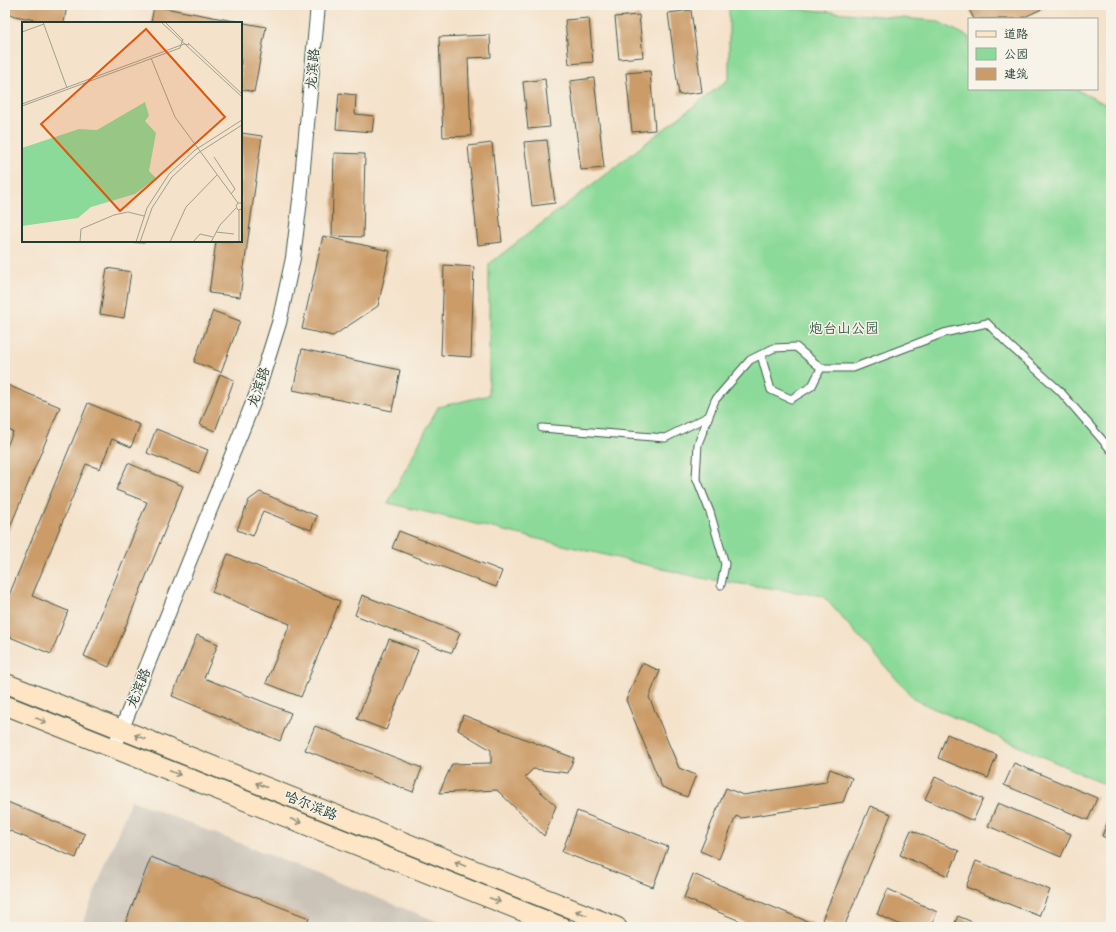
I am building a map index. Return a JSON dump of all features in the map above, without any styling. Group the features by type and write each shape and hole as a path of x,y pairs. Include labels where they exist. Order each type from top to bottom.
{"street":[{"name":"龙滨路","path":"114,748 257,393 279,323 294,258 318,5"},
{"name":"哈尔滨路","path":"5,683 617,927"},
{"name":"哈尔滨路","path":"5,705 562,927"}],"lane":[{"path":"721,585 725,564 710,512 696,477 698,444 715,400 750,360 774,348 796,347 821,368 853,368 944,333 986,323 1009,346 1060,391 1111,450"},
{"path":"761,355 771,390 791,399 812,386 821,368"},
{"path":"542,428 665,438 709,416"}],"shaded area":[{"path":"131,800 451,927 81,927"}],"green space":[{"name":"炮台山公园","path":"729,5 754,5 937,21 968,36 968,90 1077,90 1111,107 1111,787 915,700 823,596 701,578 388,503 438,407 489,395 489,264 729,79"}],"building":[{"path":"5,5 67,5 64,22 45,22 5,14"},
{"path":"967,5 1043,5 1044,8 1022,18 974,18"},
{"path":"154,6 239,22 151,22"},
{"path":"691,10 702,92 679,95 668,13"},
{"path":"639,15 643,57 619,59 615,17"},
{"path":"589,18 593,62 569,64 565,20"},
{"path":"242,22 266,27 254,92 242,89"},
{"path":"490,35 491,57 468,58 471,136 443,137 439,37"},
{"path":"650,71 655,130 632,132 626,73"},
{"path":"594,78 604,168 581,170 570,81"},
{"path":"545,79 550,127 528,129 523,82"},
{"path":"339,93 356,95 355,114 374,116 372,132 336,129"},
{"path":"242,133 262,136 240,297 209,293 216,242 242,242"},
{"path":"547,140 555,203 532,206 524,142"},
{"path":"492,143 502,242 478,245 468,146"},
{"path":"334,153 365,154 363,237 332,236"},
{"path":"323,236 390,251 378,306 333,336 302,329"},
{"path":"444,265 474,267 471,357 441,355"},
{"path":"107,268 131,272 124,318 100,314"},
{"path":"213,311 240,321 221,372 194,362"},
{"path":"302,349 400,370 392,411 293,390"},
{"path":"220,374 234,380 215,431 200,425"},
{"path":"5,384 60,407 5,539 5,451 13,432 5,428"},
{"path":"88,403 140,425 131,447 112,439 100,469 86,464 32,596 68,611 51,654 5,635 5,605"},
{"path":"156,429 208,450 199,473 147,453"},
{"path":"128,463 183,486 109,667 84,656 147,502 116,490"},
{"path":"260,492 317,516 311,530 263,511 253,536 237,530 249,500"},
{"path":"399,531 502,571 496,587 392,548"},
{"path":"228,554 340,601 301,697 266,683 290,624 212,592"},
{"path":"362,595 460,633 452,653 355,615"},
{"path":"197,635 218,644 204,678 291,713 280,741 172,696"},
{"path":"389,639 418,650 386,730 357,719"},
{"path":"642,663 660,671 649,697 679,768 696,775 687,797 662,787 626,700"},
{"path":"463,715 574,758 568,773 533,769 525,777 556,806 544,836 497,790 439,793 452,764 491,763 491,750 458,730"},
{"path":"315,726 422,768 413,792 305,750"},
{"path":"947,734 997,755 988,778 938,758"},
{"path":"1014,763 1097,798 1088,820 1004,785"},
{"path":"830,769 852,778 843,802 741,818 736,816 719,859 700,851 726,788 743,795 826,782"},
{"path":"935,777 983,799 973,821 925,799"},
{"path":"5,801 85,834 76,858 5,829"},
{"path":"998,803 1071,834 1061,857 988,826"},
{"path":"870,806 891,814 844,927 839,927 822,920"},
{"path":"577,811 668,847 653,887 562,852"},
{"path":"1111,813 1111,840 1102,836"},
{"path":"911,830 959,851 948,876 900,855"},
{"path":"151,857 309,918 306,927 124,927"},
{"path":"976,861 1050,890 1039,916 966,887"},
{"path":"693,874 821,927 755,927 684,898"},
{"path":"888,889 937,912 931,927 905,927 877,914"},
{"path":"958,916 984,927 953,927"}]}
